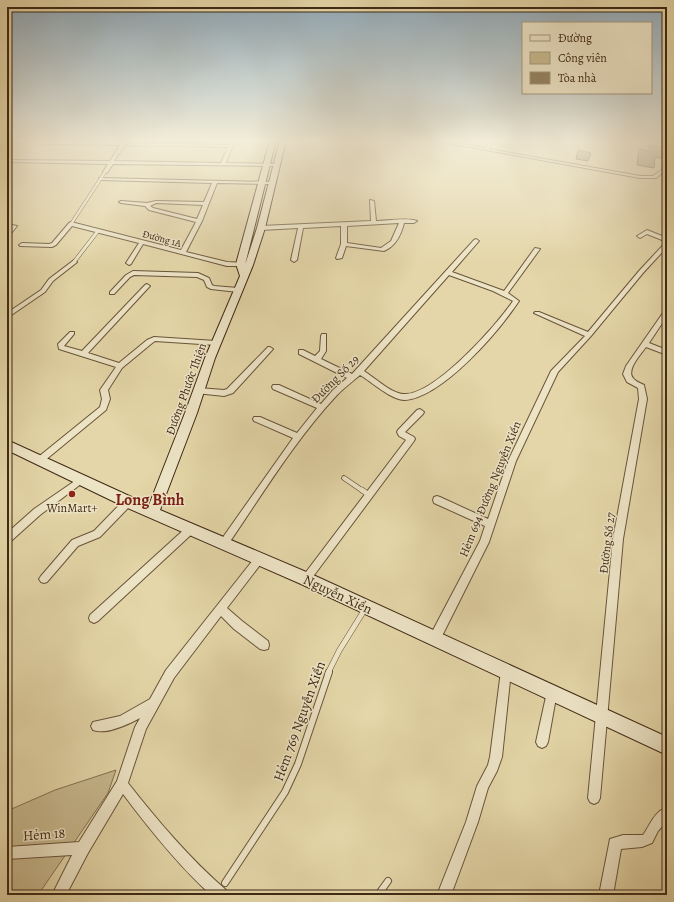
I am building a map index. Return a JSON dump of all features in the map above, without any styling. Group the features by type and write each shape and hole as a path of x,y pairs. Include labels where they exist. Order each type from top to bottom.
{"street":[{"path":"182,253 199,221 216,182"},
{"path":"244,275 240,264 263,182"},
{"name":"Đường Phước Thiện","path":"152,512 216,343 249,265 261,228 272,182"},
{"path":"372,201 374,223"},
{"path":"120,202 149,207 199,221"},
{"path":"149,207 151,202 206,204"},
{"path":"344,244 384,250 398,235 402,221"},
{"path":"261,228 414,221"},
{"path":"22,245 50,246 54,244 71,224"},
{"name":"Đường 1A","path":"71,224 227,264 249,265"},
{"path":"339,258 344,244 344,225"},
{"path":"7,235 14,226"},
{"path":"294,260 301,226"},
{"path":"640,236 647,232 667,240"},
{"name":"Đường Số 29","path":"224,543 298,437 322,407 360,371 476,241"},
{"path":"129,263 142,242"},
{"name":"Hẻm 694 Đường Nguyễn Xiển","path":"435,638 484,542 512,461 555,371 589,335 641,272 667,244"},
{"path":"505,293 537,249"},
{"path":"7,316 42,291 51,280 74,262"},
{"path":"112,293 128,276 138,272 198,275 207,279 209,286 213,288 238,290"},
{"path":"360,371 404,398 417,395 431,387 461,364 487,338 516,301 505,293 449,273"},
{"path":"83,354 147,286"},
{"name":"Đường Số 27","path":"594,798 618,539 643,399 642,387 630,380 627,374 628,368 667,311"},
{"path":"537,313 589,335"},
{"path":"72,333 61,344 61,347 120,366"},
{"path":"316,360 323,351 324,336"},
{"path":"40,460 103,408 106,403 104,390 120,366 149,342 154,340 216,343"},
{"path":"645,344 667,353"},
{"path":"199,391 224,393 230,391 270,349"},
{"path":"301,352 352,377"},
{"path":"276,387 322,407"},
{"path":"306,579 411,439 401,432 420,412"},
{"path":"257,419 298,437"},
{"name":"Nguyễn Xiển","path":"7,445 82,479 128,502 260,558 667,746"},
{"path":"7,539 37,512 82,479"},
{"path":"437,500 490,524"},
{"path":"44,579 75,543 97,534 128,502"},
{"path":"94,618 191,529"},
{"path":"59,895 83,848 122,784 139,735 154,702 170,674 260,558"},
{"path":"221,609 238,625 264,645"},
{"path":"446,890 472,822 483,786 496,757 506,671"},
{"path":"542,742 552,692"},
{"path":"97,726 108,726 129,718 154,702"},
{"path":"122,784 195,871 221,895"},
{"path":"606,895 615,844 621,841 645,840 650,837 660,818 667,813"},
{"name":"Hẻm 18","path":"7,853 83,848"}],"lane":[{"path":"71,224 99,182"},
{"path":"74,262 98,231"},
{"path":"344,478 369,495"},
{"name":"Hẻm 769 Nguyễn Xiển","path":"225,882 285,792 300,757 330,668 339,650 366,607"},
{"path":"378,895 388,881"}],"green space":[{"path":"116,770 108,793 38,895 7,895 7,811 55,790"}],"place":[{"name":"WinMart+","path":"72,494"}],"district":[{"name":"Long Bình","path":"150,499"}]}
